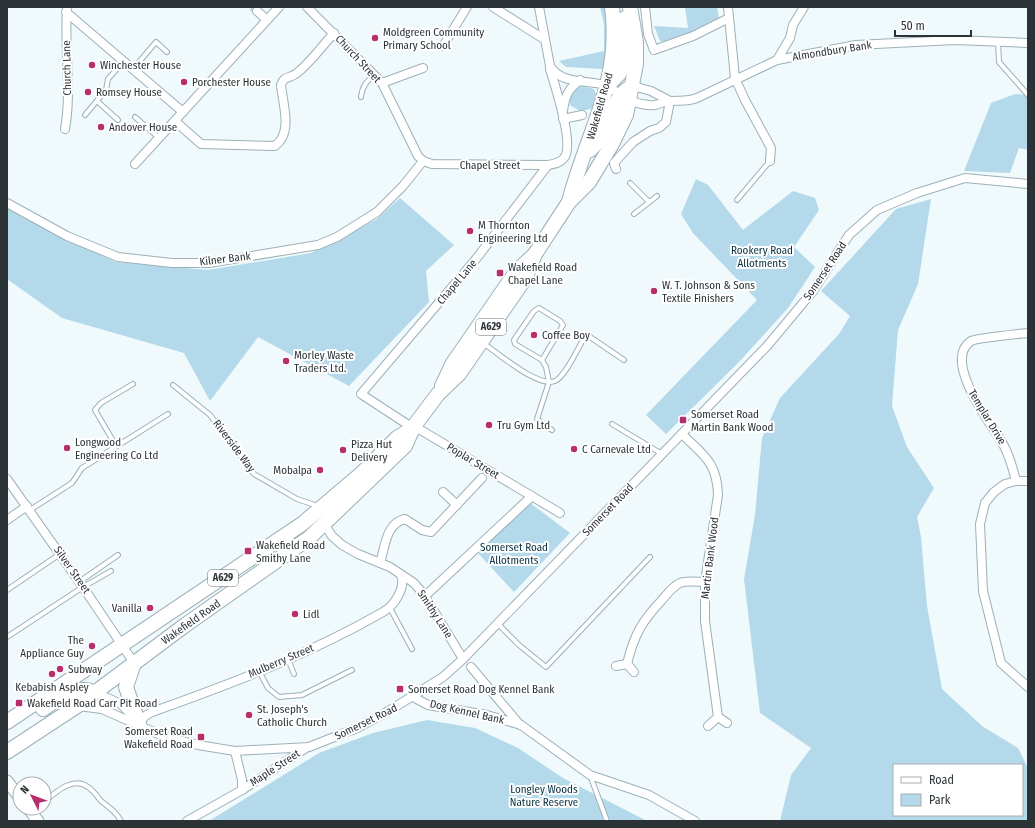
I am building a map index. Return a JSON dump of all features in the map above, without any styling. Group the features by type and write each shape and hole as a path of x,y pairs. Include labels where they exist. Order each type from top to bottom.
{"highway":[{"name":"Wakefield Road","path":"569,202 576,176 598,118 608,86 614,25 612,7"},
{"name":"Wakefield Road","path":"7,752 76,706 184,626 289,554 324,525 405,446 414,427 438,394 453,363 516,272 535,254 569,202 588,182 612,144 626,115 624,98 633,86 636,57 630,7"},
{"path":"608,86 619,74 624,64 625,20 630,7"},
{"path":"583,158 604,133 624,98"},
{"name":"Wakefield Road","path":"438,394 459,374 530,271 535,254"},
{"name":"Wakefield Road","path":"7,721 265,550 322,507 362,473 397,438 414,427"},
{"path":"134,663 126,687 139,724"},
{"path":"7,721 27,720 71,691 82,689 94,692"}],"street":[{"path":"135,164 279,7"},
{"name":"Church Street","path":"307,7 382,83 418,156 423,161"},
{"path":"443,46 467,7"},
{"path":"493,7 544,39"},
{"path":"539,7 544,39 563,116"},
{"path":"645,7 648,34 654,50 693,36 729,18"},
{"path":"728,7 735,78 771,148 770,160"},
{"path":"777,60 790,38 793,25 804,7"},
{"path":"67,10 183,112"},
{"name":"Church Lane","path":"65,129 68,104 67,10"},
{"path":"257,11 267,20"},
{"path":"175,121 201,144 274,146 280,142 285,131 281,85 282,80 287,76 297,73 334,33"},
{"name":"Almondbury Bank","path":"624,98 654,105 670,101 688,101 735,78 777,60 856,45 955,40 1028,43"},
{"path":"550,66 558,76 608,86 624,98"},
{"path":"382,83 423,68"},
{"path":"563,116 566,94 571,86 580,80"},
{"path":"616,169 614,163 633,142 650,131 659,128 666,122 670,101 652,91 633,86"},
{"path":"563,116 582,115"},
{"name":"Chapel Street","path":"423,161 432,164 548,165 558,163 564,158 568,144 563,116"},
{"path":"645,123 650,131"},
{"name":"Kilner Bank","path":"7,202 68,236 118,257 172,263 209,263 318,245 337,237 377,212 403,186 423,161"},
{"name":"Chapel Lane","path":"361,394 476,258 548,165"},
{"name":"Somerset Road","path":"76,706 91,706 102,709 124,720 139,724 164,737 198,745 235,751 309,747 357,728 413,697 464,659 497,623 768,345 813,291 849,235 877,210 916,193 965,178 1028,184"},
{"name":"Templar Drive","path":"1016,481 1013,466 1005,447 979,406 967,383 962,358 964,347 972,340 1028,333"},
{"name":"Poplar Street","path":"361,394 560,513"},
{"name":"Martin Bank Wood","path":"682,434 714,469 718,482 718,496 705,582 705,622 718,717"},
{"path":"380,563 388,535 392,526 398,521 405,519 422,530 430,532 482,478"},
{"name":"Silver Street","path":"7,479 29,508 134,663"},
{"path":"1028,481 1016,481 1005,484 994,492 985,503 981,514 980,524 983,591 1001,663 1028,687"},
{"path":"443,492 457,505"},
{"path":"425,596 532,496"},
{"path":"322,507 324,525"},
{"path":"7,520 29,508"},
{"name":"Smithy Lane","path":"324,525 332,536 342,545 398,571 401,575 414,583 425,596 464,659"},
{"path":"390,608 402,584 401,575"},
{"path":"627,664 632,642 647,615 673,588 682,582 705,582"},
{"name":"Mulberry Street","path":"139,724 144,716 152,712 326,643 390,608"},
{"path":"616,666 627,664"},
{"path":"627,664 634,672"},
{"name":"Dog Kennel Bank","path":"471,667 521,725 590,775 648,795 695,821"},
{"name":"Somerset Road","path":"94,692 121,704 130,712 139,724"},
{"name":"Dog Kennel Bank","path":"413,697 428,704 486,715 521,725"},
{"path":"708,726 718,717 727,723"},
{"name":"Maple Street","path":"187,821 242,790 309,747"},
{"name":"Maple Street","path":"235,751 242,780 242,790"}],"lane":[{"path":"133,69 156,42 167,52"},
{"path":"998,42 1000,62 1028,95"},
{"path":"85,115 106,90 108,79 124,61"},
{"path":"361,97 362,89 366,82 374,75"},
{"path":"97,101 118,120"},
{"path":"135,117 159,138"},
{"path":"737,200 770,160"},
{"path":"630,183 649,202"},
{"path":"634,214 657,196"},
{"path":"542,360 563,325 560,321 539,308 534,311 514,340 515,344 519,348 542,360 546,367 549,382 537,419 552,430"},
{"path":"481,342 533,378 549,382 556,381 562,374 584,338 590,337 624,360"},
{"path":"116,446 95,410 101,403 133,384"},
{"name":"Riverside Way","path":"173,385 210,415 254,474 297,499 322,507"},
{"path":"29,508 72,483 82,468 168,414"},
{"path":"612,424 662,454"},
{"path":"7,590 60,554"},
{"path":"7,637 81,584 118,555"},
{"path":"497,623 519,645 546,667 650,557"},
{"path":"81,584 111,571"},
{"path":"390,608 412,649"},
{"path":"288,659 294,674"},
{"path":"258,671 268,688 279,697 302,694 352,670"},
{"path":"590,775 607,821"},
{"path":"52,796 70,784 77,782 83,784 89,787 121,821"}],"green space":[{"path":"600,7 605,7 608,31 607,54 603,69 566,67 559,61 604,51 604,24"},
{"path":"685,7 717,7 719,18 682,38 660,41 654,26 688,28"},
{"path":"581,86 594,89 598,99 591,109 580,111 570,105 570,95"},
{"path":"1015,94 1028,95 1028,150 1019,148 1010,173 964,171 991,103"},
{"name":"Rookery Road Allotments","path":"696,179 708,185 743,230 793,191 815,198 819,210 794,247 815,267 788,308 740,361 666,434 646,415 757,300 693,233 681,214"},
{"path":"400,198 454,245 426,271 429,302 349,386 258,337 210,401 184,353 62,318 7,279 7,208 62,237 116,262 208,270 311,253 377,219"},
{"path":"931,199 918,284 898,330 892,406 907,447 934,488 917,517 921,537 927,606 942,689 982,726 1018,748 1028,768 1028,821 780,821 791,775 811,748 760,713 744,579 755,515 762,438 780,398 839,334 850,316 821,291 896,209"},
{"name":"Somerset Road Allotments","path":"530,503 570,533 514,592 477,552"},
{"name":"Longley Woods Nature Reserve","path":"427,720 475,728 518,748 563,778 647,821 209,821 319,753 373,733"}],"tunnel":[{"path":"252,7 257,11"}],"place":[{"name":"Moldgreen Community Primary School","path":"375,38"},
{"name":"Winchester House","path":"92,65"},
{"name":"Porchester House","path":"184,82"},
{"name":"Romsey House","path":"88,92"},
{"name":"Andover House","path":"101,127"},
{"name":"M Thornton Engineering Ltd","path":"470,231"},
{"name":"Wakefield Road Chapel Lane","path":"500,273"},
{"name":"W. T. Johnson & Sons Textile Finishers","path":"654,291"},
{"name":"Coffee Boy","path":"534,335"},
{"name":"Morley Waste Traders Ltd.","path":"286,361"},
{"name":"Somerset Road Martin Bank Wood","path":"683,420"},
{"name":"Tru Gym Ltd","path":"489,425"},
{"name":"Longwood Engineering Co Ltd","path":"67,448"},
{"name":"C Carnevale Ltd","path":"574,449"},
{"name":"Pizza Hut Delivery","path":"343,450"},
{"name":"Mobalpa","path":"320,470"},
{"name":"Wakefield Road Smithy Lane","path":"248,551"},
{"name":"Vanilla","path":"150,608"},
{"name":"Lidl","path":"295,614"},
{"name":"The Appliance Guy","path":"92,646"},
{"name":"Subway","path":"60,669"},
{"name":"Kebabish Aspley","path":"52,674"},
{"name":"Somerset Road Dog Kennel Bank","path":"400,689"},
{"name":"Wakefield Road Carr Pit Road","path":"19,703"},
{"name":"St. Joseph's Catholic Church","path":"249,715"},
{"name":"Somerset Road Wakefield Road","path":"201,737"}]}
